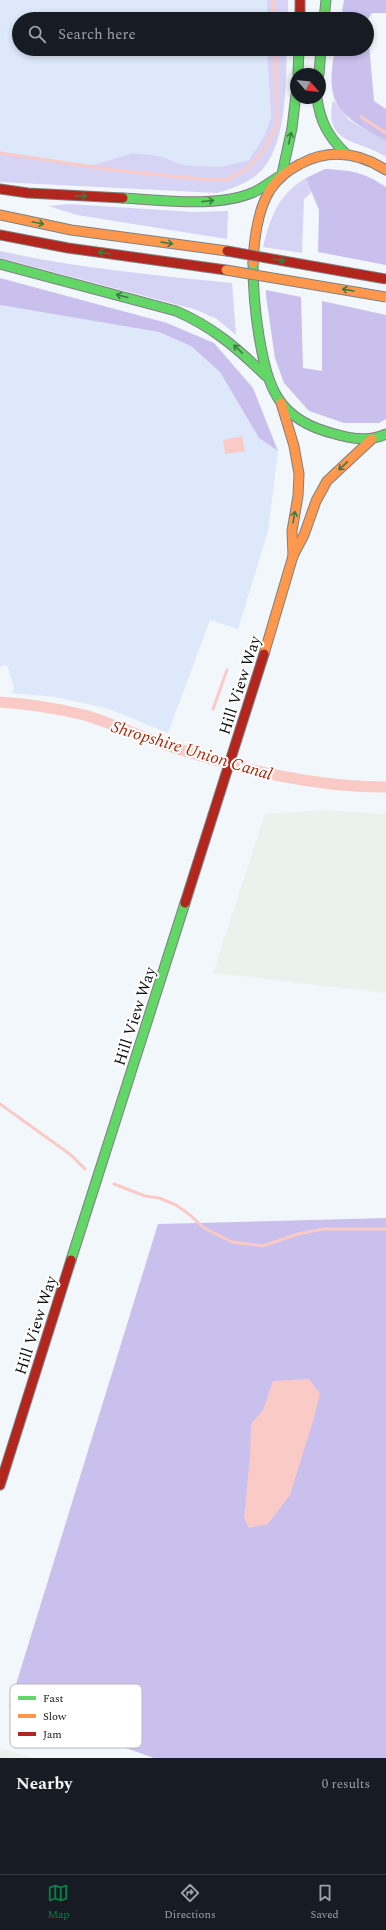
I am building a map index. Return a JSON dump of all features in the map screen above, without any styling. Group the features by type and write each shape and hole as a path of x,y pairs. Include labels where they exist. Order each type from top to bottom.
{"main road":[{"path":"300,0 300,12"},
{"path":"325,12 326,0"},
{"path":"298,68 299,56"},
{"path":"319,68 320,56"},
{"path":"266,376 253,287 255,247 258,225 266,198 281,175 292,128 295,104"},
{"path":"318,104 319,118 326,132 344,152"},
{"path":"0,189 28,193 203,202 239,197 254,192 298,164 318,155 344,152 368,160 386,170"},
{"path":"0,215 71,230 227,251 386,279"},
{"path":"0,235 68,248 226,270 386,297"},
{"path":"0,264 176,311 198,320 216,330 232,343 266,376 281,402 291,414 312,427 335,435 372,439 386,434"},
{"name":"Hill View Way","path":"281,402 294,446 299,474 298,496 292,531 293,556"},
{"name":"Hill View Way","path":"0,1485 273,625 293,556 304,535 316,501 327,481 372,439"}],"shaded area":[{"path":"0,0 267,0 267,12 12,12 12,56 267,56 271,118 264,136 249,160 219,167 183,165 160,156 132,153 90,166 0,153"},
{"path":"267,0 288,0 288,12 267,12"},
{"path":"344,0 386,0 386,13 342,12"},
{"path":"267,56 287,56 285,99 279,136 273,152 265,166 254,177 232,188 217,193 0,182 0,153 90,166 132,153 160,156 183,165 219,167 249,160 264,136 271,118"},
{"path":"334,56 370,56 374,101 386,109 386,141 357,123 346,115 339,107 334,96 332,68"},
{"path":"333,100 349,120 386,141 386,157 376,151 346,139 339,134 333,126 331,115"},
{"path":"325,169 343,170 357,173 386,187 386,265 318,252 319,210 306,178"},
{"path":"306,178 312,192 304,199 302,253 263,247 269,226 277,207 282,199 296,185"},
{"path":"69,204 193,212 228,211 227,239 77,215 48,206"},
{"path":"0,251 57,262 144,274 232,283 236,335 217,319 194,309 0,258"},
{"path":"0,278 167,323 214,343 253,388 278,451 259,438 220,372 191,346 159,332 0,305"},
{"path":"266,290 301,297 303,368 322,371 322,301 386,315 386,419 379,423 344,423 309,411 284,383 275,358"},
{"path":"0,305 159,332 191,346 220,372 259,438 278,451 268,531 238,629 210,620 168,733 109,709 56,697 11,693 14,688 7,665 0,667"},
{"path":"242,436 245,451 225,454 223,440"},
{"path":"324,810 386,814 386,993 213,973 265,814"},
{"path":"386,1218 386,1758 154,1758 126,1748 142,1748 142,1684 16,1684 158,1224"},
{"path":"309,1379 320,1394 290,1495 268,1524 249,1528 244,1518 250,1455 251,1424 263,1410 273,1381"},
{"path":"0,1748 33,1758 0,1758"}],"waterway":[{"path":"273,0 274,12"},
{"path":"0,153 114,170 209,180 229,179 249,167 264,150 277,124 275,56"},
{"path":"361,117 386,133"},
{"path":"213,709 227,670"},
{"name":"Shropshire Union Canal","path":"0,702 63,710 84,715 175,748 279,776 332,784 386,787"},
{"path":"0,1104 71,1155 85,1169"},
{"path":"114,1184 145,1196 159,1198 176,1205 204,1228 232,1242 263,1246 298,1234 324,1229 386,1229"}],"traffic: fast":[{"path":"325,12 326,0"},
{"path":"298,68 299,56"},
{"path":"319,68 320,56"},
{"path":"282,174 292,128 295,104"},
{"path":"318,104 320,114 329,134 344,152"},
{"path":"123,198 190,202 224,200 240,197 254,192 280,176"},
{"path":"253,263 255,309 263,355 272,387 279,400 288,411 300,420 316,428 341,436 367,439 380,437 386,434"},
{"path":"0,264 176,311 213,331 245,356 266,376"},
{"path":"71,1260 185,903"}],"traffic: slow":[{"path":"253,263 255,235 262,207 270,190 287,172 311,159 333,154 344,154 365,159 386,170"},
{"path":"0,215 71,230 227,251"},
{"path":"226,270 386,297"},
{"path":"281,403 294,446 299,474 298,496 292,531 293,556"},
{"path":"264,654 293,556 304,535 316,501 327,481 372,439"}],"traffic: jam":[{"path":"300,0 300,12"},
{"path":"0,189 28,193 123,198"},
{"path":"0,235 68,248 226,270"},
{"path":"227,251 386,279"},
{"path":"185,903 264,654"},
{"path":"0,1485 71,1260"}]}
